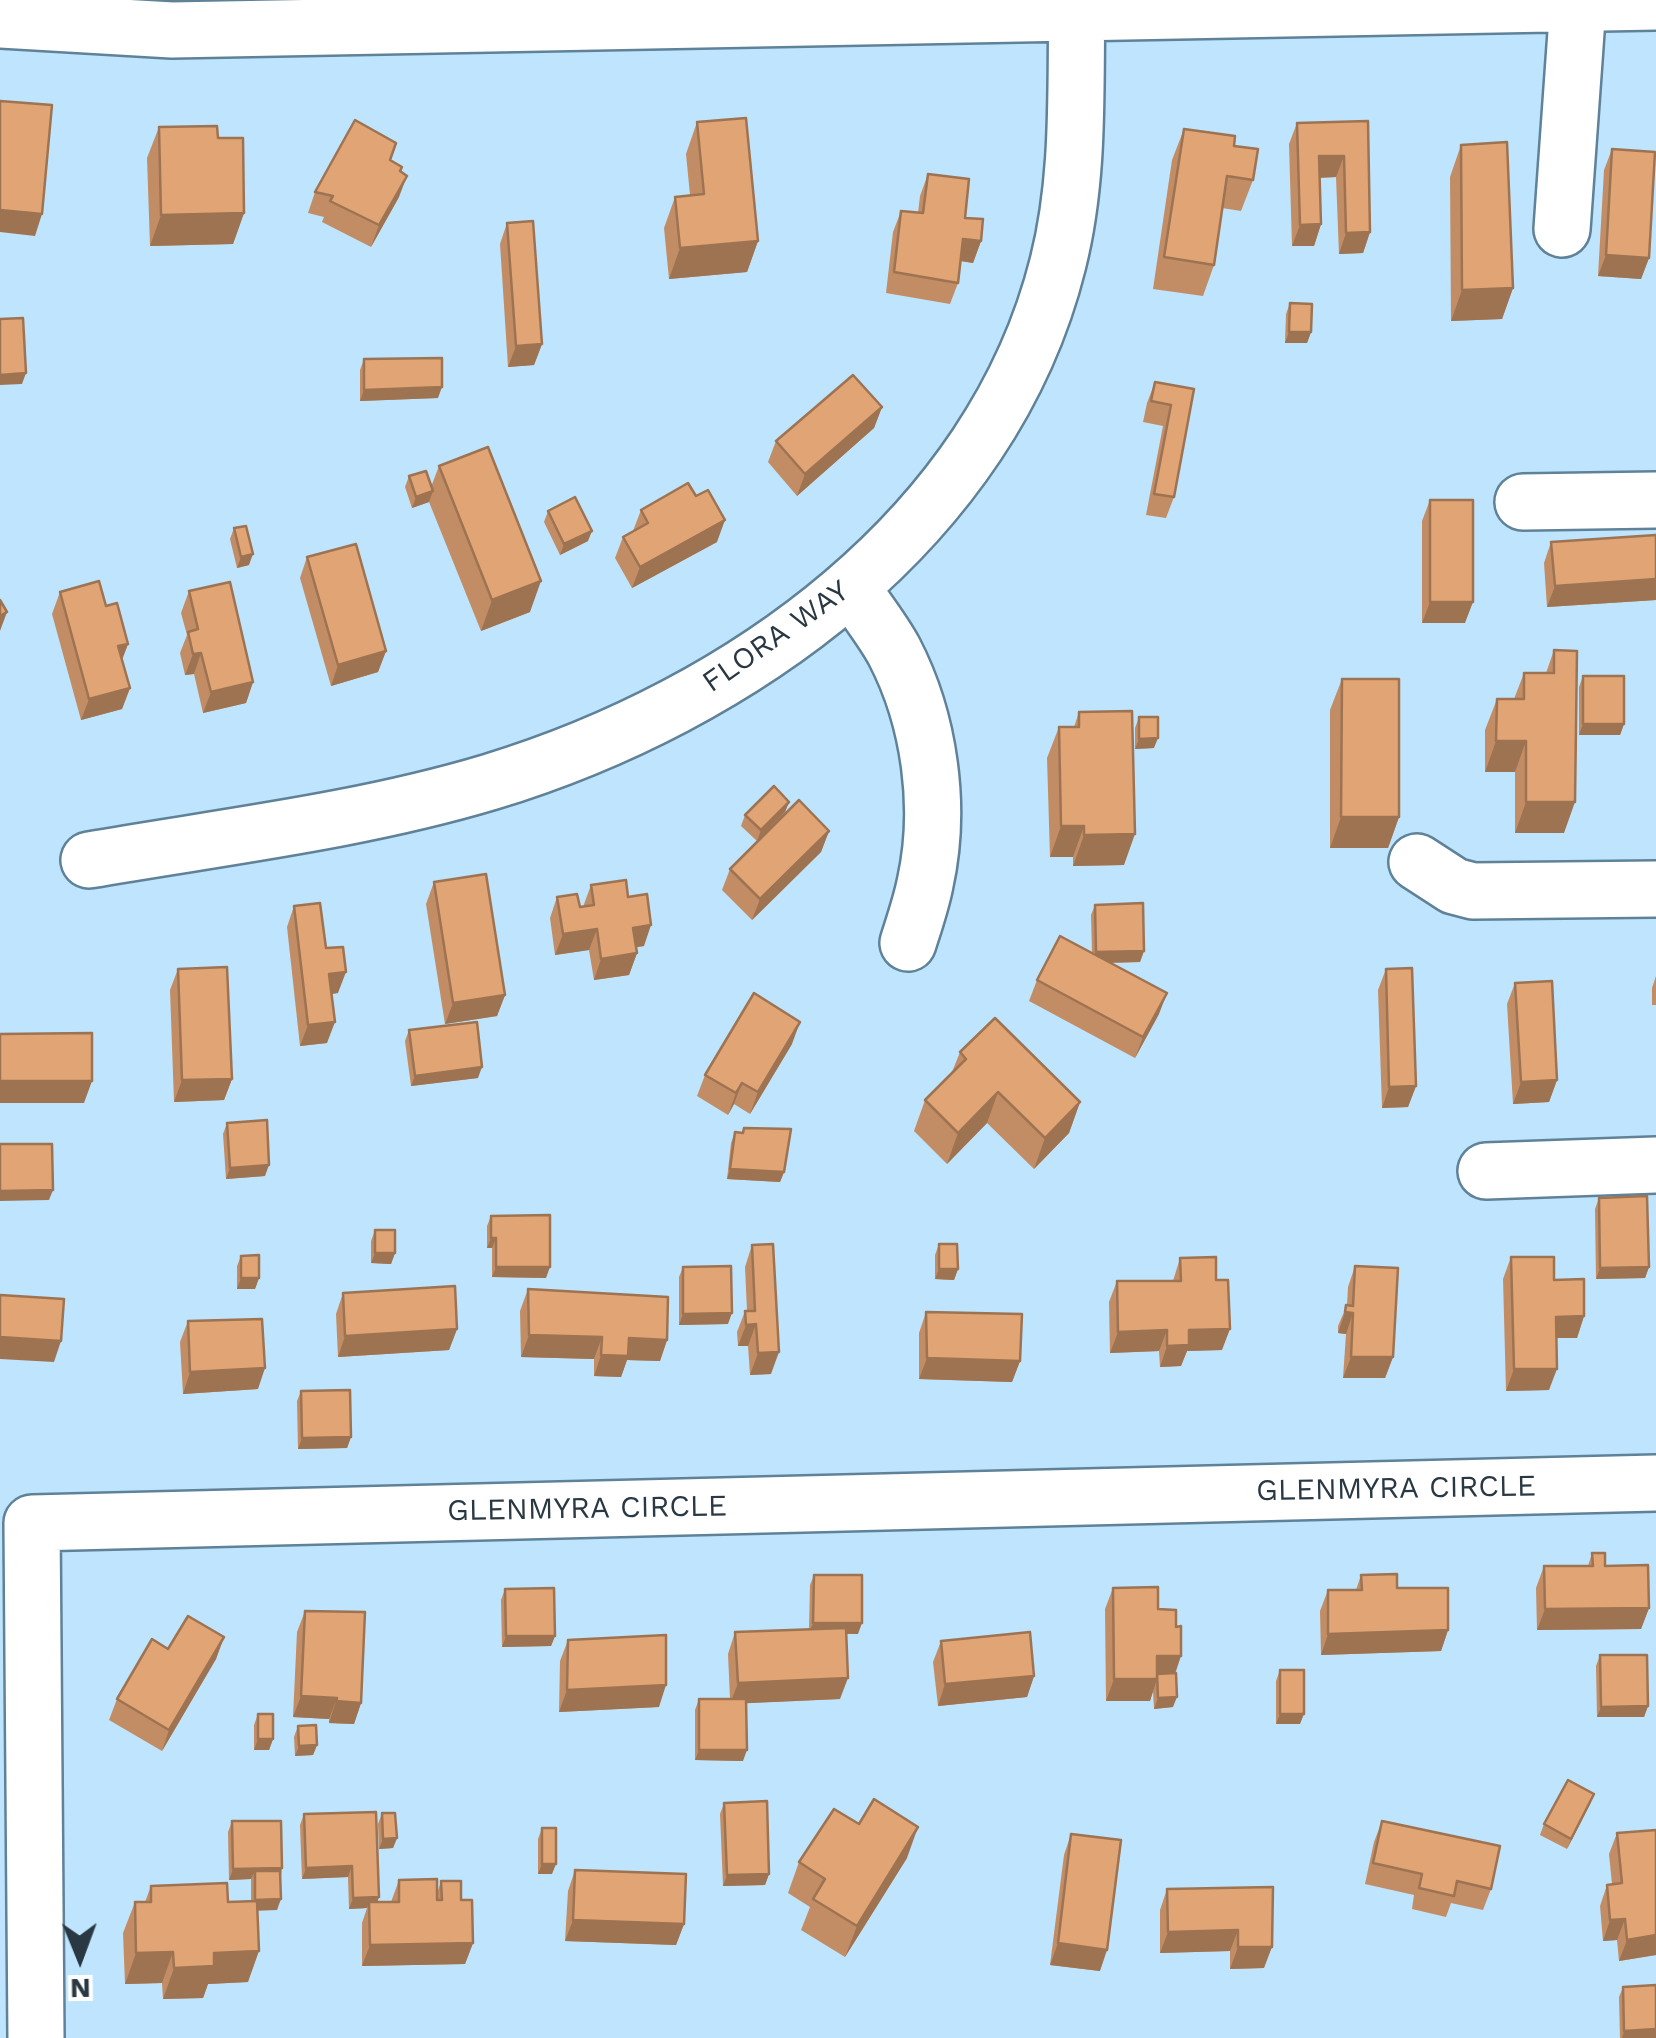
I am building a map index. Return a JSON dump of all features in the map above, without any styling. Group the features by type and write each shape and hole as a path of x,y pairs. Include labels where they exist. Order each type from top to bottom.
{"street":[{"path":"126,0 172,30"},
{"path":"0,20 172,30 631,12 1656,2"},
{"path":"1562,229 1578,4"},
{"name":"FLORA WAY","path":"89,860 400,806 510,775 584,748 671,707 757,656 852,586 911,531 959,473 1001,407 1033,338 1057,265 1072,189 1078,113 1077,7"},
{"path":"1523,502 1656,500"},
{"path":"852,586 894,650 917,707 930,767 932,825 926,882 908,943"},
{"path":"1416,862 1454,886 1473,890 1656,889"},
{"path":"1486,1171 1656,1165"},
{"name":"GLENMYRA CIRCLE","path":"36,2038 16,1589 32,1523 1656,1483"}],"building":[{"path":"0,101 52,105 42,214 0,210"},
{"path":"746,118 758,241 680,248 675,197 704,194 697,122"},
{"path":"355,120 396,143 390,160 402,167 400,171 407,176 379,225 330,201 333,196 315,192"},
{"path":"1368,121 1370,232 1346,233 1344,156 1319,156 1321,224 1300,225 1297,123"},
{"path":"217,126 218,138 243,138 244,213 161,215 159,127"},
{"path":"1184,129 1235,136 1234,146 1258,149 1253,180 1227,176 1214,265 1164,257"},
{"path":"1507,142 1513,288 1462,290 1461,145"},
{"path":"1612,149 1655,152 1649,258 1606,255"},
{"path":"928,174 969,179 965,218 983,219 981,241 963,239 958,283 894,272 901,211 923,213"},
{"path":"533,221 542,344 516,346 507,223"},
{"path":"1290,303 1312,304 1311,332 1289,332"},
{"path":"23,318 26,373 0,375 0,319"},
{"path":"442,358 442,387 364,390 364,359"},
{"path":"853,375 882,407 805,474 776,441"},
{"path":"1155,382 1194,389 1174,497 1154,494 1171,405 1151,401"},
{"path":"488,447 541,581 492,600 439,466"},
{"path":"426,471 433,491 416,497 409,476"},
{"path":"688,483 696,496 708,490 725,520 640,567 623,537 648,523 641,510"},
{"path":"575,497 592,531 564,544 548,511"},
{"path":"1430,500 1473,500 1473,602 1430,602"},
{"path":"246,526 253,554 241,557 234,528"},
{"path":"1656,535 1656,579 1555,586 1551,542"},
{"path":"356,544 386,651 338,665 307,557"},
{"path":"99,581 106,606 117,603 128,644 118,646 130,688 89,699 60,592"},
{"path":"230,582 253,682 211,692 201,653 193,654 188,632 198,629 189,591"},
{"path":"1554,650 1577,651 1575,802 1526,802 1526,741 1496,741 1497,699 1524,699 1524,673 1554,673"},
{"path":"1583,676 1624,676 1624,724 1583,724"},
{"path":"1342,679 1399,679 1399,817 1341,817"},
{"path":"1132,711 1135,834 1084,835 1084,826 1061,826 1059,727 1079,727 1079,712"},
{"path":"1139,717 1158,717 1158,738 1139,739"},
{"path":"774,786 789,802 761,830 745,815"},
{"path":"799,800 829,831 760,899 730,869"},
{"path":"486,874 505,995 453,1003 434,882"},
{"path":"626,880 628,897 647,894 651,925 633,928 637,953 601,959 597,929 563,934 557,897 577,894 580,907 594,905 591,885"},
{"path":"320,903 326,948 343,947 346,972 329,974 335,1022 308,1025 294,906"},
{"path":"1143,903 1144,951 1096,952 1095,905"},
{"path":"1060,936 1167,993 1143,1037 1037,980"},
{"path":"227,967 232,1079 182,1080 178,969"},
{"path":"1412,968 1416,1086 1389,1087 1386,969"},
{"path":"1552,981 1557,1080 1521,1082 1515,983"},
{"path":"754,993 800,1022 758,1092 742,1083 736,1093 705,1075"},
{"path":"995,1018 1080,1102 1045,1138 998,1092 958,1133 925,1100 966,1059 960,1052"},
{"path":"477,1022 482,1067 415,1076 409,1030"},
{"path":"92,1033 92,1081 0,1081 0,1034"},
{"path":"267,1120 269,1165 230,1168 227,1123"},
{"path":"744,1128 791,1129 784,1172 730,1169 735,1132 743,1133"},
{"path":"0,1144 52,1144 53,1190 0,1191"},
{"path":"1647,1196 1649,1267 1600,1268 1599,1198"},
{"path":"550,1215 550,1267 496,1267 491,1216"},
{"path":"375,1230 395,1230 395,1253 375,1253"},
{"path":"773,1244 779,1352 758,1353 756,1324 746,1325 745,1311 755,1311 752,1245"},
{"path":"939,1244 957,1244 958,1269 939,1269"},
{"path":"259,1255 259,1278 241,1278 241,1256"},
{"path":"1216,1257 1216,1280 1228,1280 1230,1329 1189,1330 1189,1345 1167,1346 1167,1330 1118,1332 1117,1281 1181,1281 1180,1258"},
{"path":"1511,1257 1554,1257 1554,1280 1584,1279 1584,1316 1556,1317 1557,1369 1514,1369"},
{"path":"731,1266 732,1313 683,1314 683,1267"},
{"path":"1355,1266 1398,1268 1393,1357 1351,1357 1353,1313 1345,1312 1346,1305 1353,1306"},
{"path":"455,1286 457,1329 345,1336 343,1293"},
{"path":"528,1289 668,1297 667,1340 629,1338 628,1356 601,1355 602,1337 529,1335"},
{"path":"0,1295 64,1299 61,1341 0,1337"},
{"path":"926,1312 1022,1314 1020,1361 927,1358"},
{"path":"262,1319 265,1368 190,1372 188,1321"},
{"path":"350,1390 351,1437 302,1438 301,1391"},
{"path":"1592,1553 1605,1553 1605,1566 1648,1565 1649,1608 1545,1609 1544,1566 1593,1566"},
{"path":"1397,1574 1397,1588 1448,1588 1448,1630 1328,1634 1328,1590 1362,1590 1361,1575"},
{"path":"814,1575 862,1575 862,1623 813,1623"},
{"path":"1158,1587 1158,1609 1176,1610 1176,1627 1181,1626 1181,1656 1157,1656 1157,1679 1114,1679 1113,1588"},
{"path":"554,1588 555,1636 506,1636 505,1589"},
{"path":"305,1611 365,1612 361,1703 301,1696"},
{"path":"188,1616 224,1637 169,1730 117,1699 152,1639 168,1649"},
{"path":"846,1628 848,1678 738,1683 735,1632"},
{"path":"1030,1632 1034,1676 945,1684 941,1641"},
{"path":"666,1635 666,1685 567,1690 568,1640"},
{"path":"1600,1655 1647,1655 1648,1706 1601,1707"},
{"path":"1280,1670 1304,1670 1304,1714 1280,1714"},
{"path":"1176,1673 1177,1697 1158,1698 1157,1674"},
{"path":"699,1699 746,1699 747,1750 699,1750"},
{"path":"258,1714 273,1714 273,1739 258,1739"},
{"path":"316,1725 317,1745 299,1746 298,1726"},
{"path":"1568,1780 1594,1794 1571,1839 1544,1824"},
{"path":"874,1799 918,1827 857,1926 813,1899 825,1879 799,1862 834,1809 859,1824"},
{"path":"767,1801 769,1874 727,1875 724,1803"},
{"path":"376,1812 379,1897 353,1898 352,1866 306,1868 304,1814"},
{"path":"382,1813 395,1813 397,1838 383,1839"},
{"path":"232,1821 281,1821 282,1868 233,1869"},
{"path":"1382,1821 1500,1846 1491,1889 1457,1881 1454,1896 1419,1888 1422,1874 1373,1863"},
{"path":"542,1828 556,1828 556,1864 542,1864"},
{"path":"1656,1830 1656,1935 1627,1940 1625,1919 1610,1920 1607,1885 1622,1883 1617,1833"},
{"path":"1071,1834 1121,1840 1107,1950 1058,1943"},
{"path":"575,1870 686,1874 684,1924 573,1920"},
{"path":"255,1871 280,1871 281,1899 255,1900"},
{"path":"437,1879 437,1900 442,1900 441,1881 461,1881 461,1900 472,1900 473,1943 370,1945 369,1902 399,1902 399,1880"},
{"path":"227,1883 228,1902 257,1901 259,1951 214,1953 214,1966 174,1968 173,1952 136,1953 135,1902 151,1902 151,1886"},
{"path":"1273,1887 1272,1947 1238,1947 1238,1930 1168,1932 1167,1889"},
{"path":"1656,1985 1656,2029 1624,2031 1623,1987"}]}
